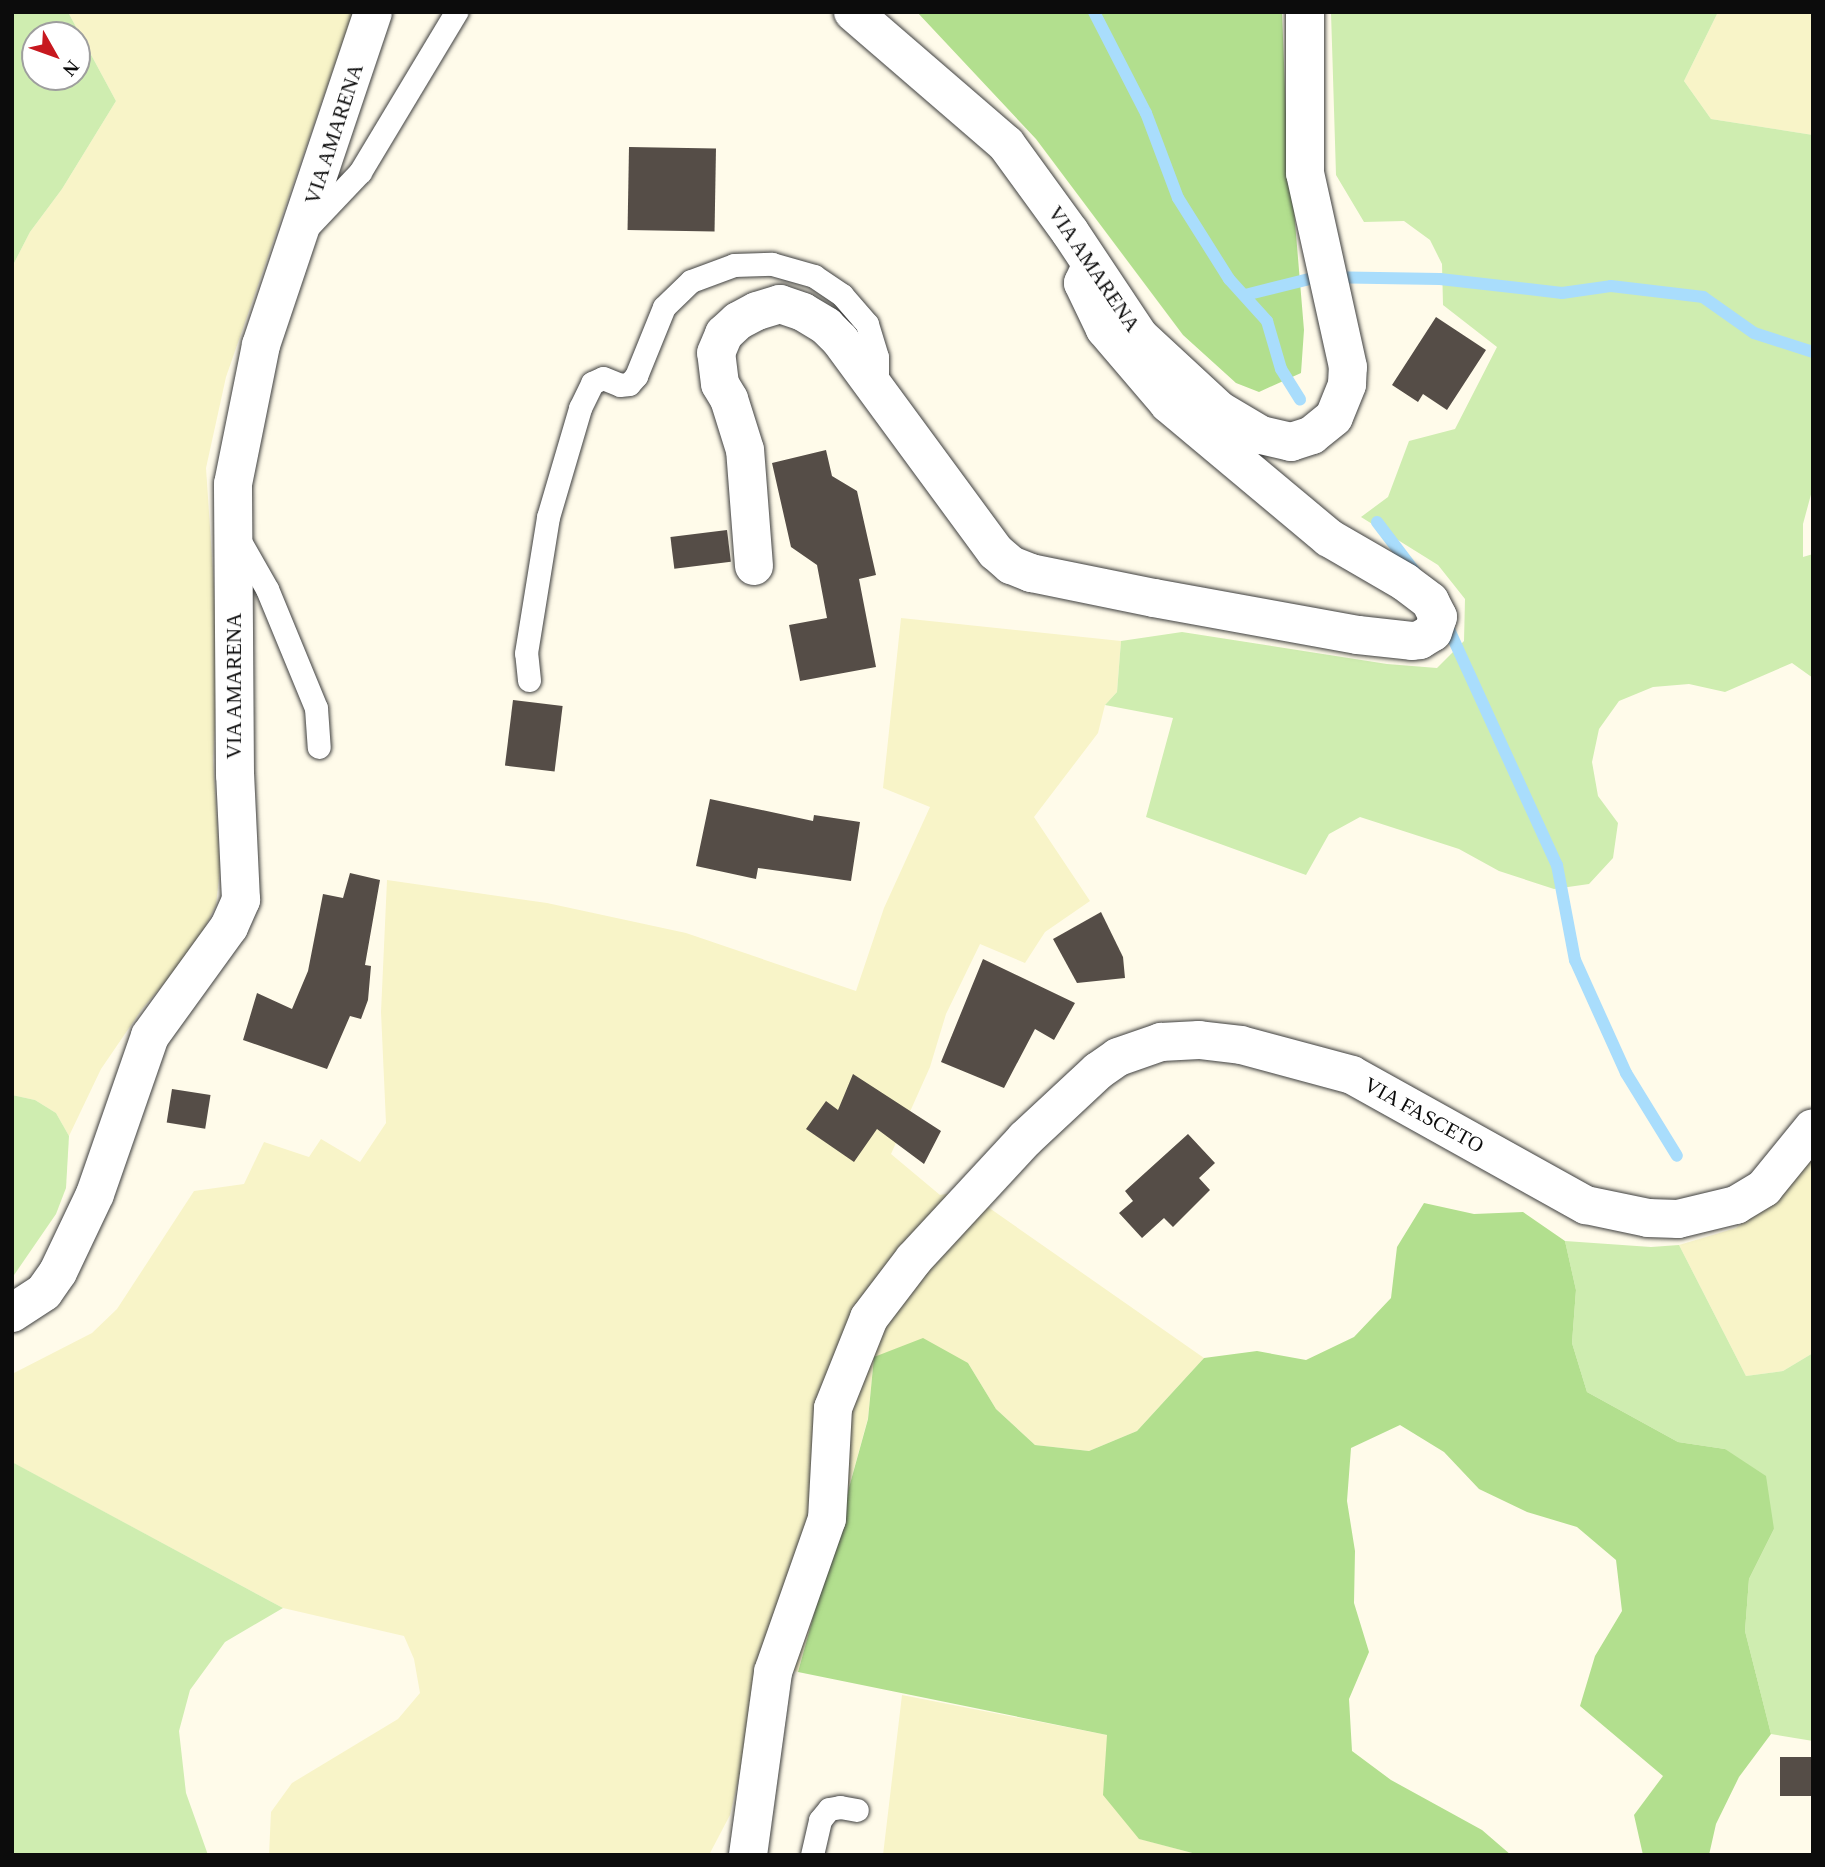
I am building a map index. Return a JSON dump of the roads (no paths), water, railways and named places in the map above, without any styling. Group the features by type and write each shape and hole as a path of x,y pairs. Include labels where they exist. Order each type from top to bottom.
{"street":[{"name":"VIA AMARENA","path":"12,1313 44,1292 58,1272 95,1194 150,1036 229,927 241,900 235,775 233,484 261,345 373,12"},
{"name":"VIA AMARENA","path":"853,12 1006,144 1070,232 1139,336 1219,410 1248,429 1277,441 1291,442 1312,435 1334,417 1344,398 1348,367 1305,173 1305,12"},
{"path":"754,566 745,450 715,368 716,353 724,334 738,321 757,311 780,304 803,312 826,326 877,386 987,540 1011,565 1031,573 1358,635 1412,641 1433,632 1438,617 1430,601 1329,538 1169,404 1105,329 1083,283 1091,266"},
{"name":"VIA FASCETO","path":"748,1855 773,1672 827,1519 832,1408 869,1318 914,1259 1025,1139 1098,1070 1118,1057 1161,1042 1199,1040 1241,1045 1352,1075 1586,1205 1648,1218 1678,1219 1736,1205 1764,1188 1813,1128"}],"lane":[{"path":"300,233 360,172 456,12"},
{"path":"529,680 526,653 548,517 580,408 592,383 603,379 620,385 628,384 636,376 664,307 691,281 734,265 772,264 814,276 842,295 867,324 877,357 877,386"},
{"path":"233,530 267,589 316,708 320,747"},
{"path":"812,1855 820,1819 829,1809 840,1807 857,1810"}],"waterway":[{"path":"1094,12 1146,113 1178,198 1229,279 1267,321 1281,369 1300,400"},
{"path":"1245,295 1317,277 1440,279 1562,293 1611,286 1703,297 1754,333 1813,352"},
{"path":"1377,522 1415,572"},
{"path":"1446,623 1557,865 1575,960 1626,1073 1677,1156"}]}
